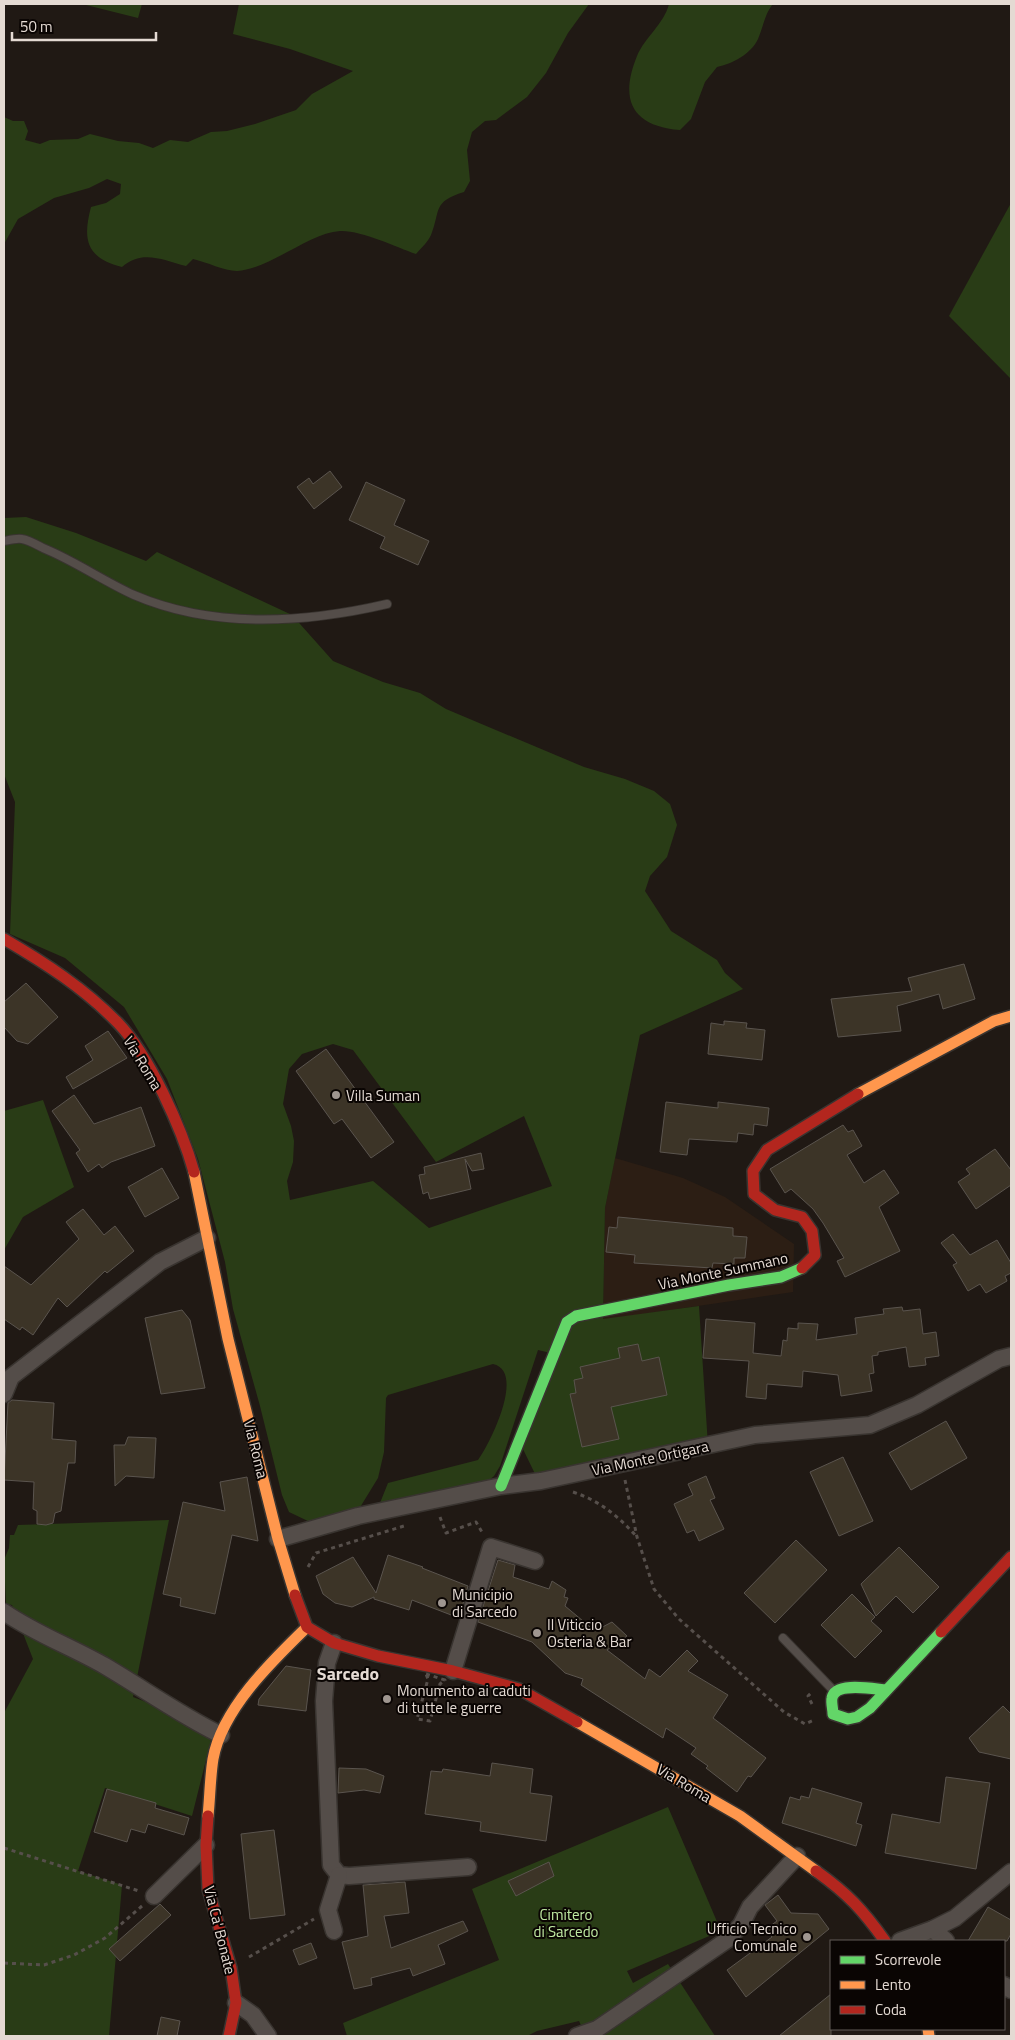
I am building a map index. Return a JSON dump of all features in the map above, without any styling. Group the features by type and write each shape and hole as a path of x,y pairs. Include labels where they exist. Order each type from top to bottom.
{"street":[{"name":"Via Roma","path":"4,939 58,971 119,1024 143,1058 176,1121 189,1155 228,1339 278,1539 292,1588 307,1627 334,1643 378,1656 453,1671 519,1689 740,1816 797,1856 862,1909 884,1940"},
{"name":"Via Monte Summano","path":"502,1486 567,1322 576,1316 729,1285 781,1277 802,1268 815,1255 812,1231 802,1217 774,1210 754,1194 753,1171 767,1150 850,1098 994,1020 1011,1016"},
{"path":"4,1394 11,1377 160,1262 207,1238"},
{"name":"Via Monte Ortigara","path":"278,1539 358,1516 502,1486 541,1481 755,1436 870,1425 918,1405 999,1359 1011,1356"},
{"path":"453,1671 490,1547 535,1560"},
{"path":"886,1690 845,1687 834,1692 832,1697 833,1714 849,1720 859,1716 881,1698 886,1690 1011,1557"},
{"path":"4,1612 25,1627 104,1665 197,1724 221,1735"},
{"name":"Via Ca' Bonate","path":"230,2036 236,2003 231,1968 208,1888 206,1845 214,1758 221,1735 237,1706 268,1665 307,1627"},
{"path":"334,1643 327,1663 324,1701 331,1864 339,1875"},
{"path":"154,1896 206,1845"},
{"path":"577,2036 597,2029 727,1940 741,1925 750,1907 797,1856"},
{"path":"339,1875 468,1867"},
{"path":"903,1940 934,1929 955,1918 1011,1872"},
{"path":"334,1931 328,1910 339,1875"},
{"path":"934,1929 945,1940"},
{"path":"236,2003 253,2015 268,2036"}],"lane":[{"path":"4,541 21,538 63,556 134,595 173,608 216,616 272,621 363,610 387,604"},
{"path":"783,1638 834,1692"}],"path":[{"path":"621,1464 637,1536 654,1589 679,1619 784,1712 805,1724 809,1724 816,1717"},
{"path":"565,1489 594,1499 620,1518 637,1536"},
{"path":"440,1517 446,1533 476,1522 490,1547"},
{"path":"316,1553 343,1543"},
{"path":"426,1674 446,1680 440,1684 430,1720 417,1719 428,1679 426,1674"},
{"path":"816,1708 809,1700 810,1693 819,1689 826,1682"},
{"path":"4,1848 154,1896"},
{"path":"4,1963 44,1965 74,1954 105,1938 154,1896"},
{"path":"231,1968 328,1910"}],"shaded area":[{"path":"615,1158 683,1178 725,1197 794,1244 793,1292 603,1320 605,1208"}],"green space":[{"path":"82,4 142,4 138,18"},
{"path":"239,4 589,4 568,33 546,73 527,97 496,120 485,121 472,132 467,150 470,181 464,192 442,203 430,238 416,254 368,236 340,231 315,238 250,269 227,270 193,259 186,266 153,257 137,258 122,267 101,259 94,253 88,239 87,229 91,207 106,203 120,194 121,184 107,179 89,188 54,198 18,219 4,244 4,117 13,121 24,121 28,131 25,140 40,144 50,140 78,139 90,134 118,141 139,143 153,148 170,140 188,142 211,132 227,131 255,124 296,110 312,94 353,71 290,49 233,34"},
{"path":"669,4 773,4 755,44 741,58 717,67 705,82 691,119 680,130 650,123 634,108 630,98 629,86 637,56 663,18"},
{"path":"1011,203 1011,379 949,316"},
{"path":"26,517 76,533 146,561 157,552 292,615 333,661 383,682 420,693 446,709 584,767 625,779 654,791 670,804 677,825 667,857 650,876 645,891 671,931 717,960 725,973 743,989 640,1035 605,1208 603,1319 699,1306 708,1446 538,1480 521,1445 559,1355 538,1350 500,1466 494,1476 486,1483 380,1503 388,1483 478,1460 497,1424 506,1393 506,1380 502,1369 493,1364 388,1395 386,1398 384,1452 378,1478 359,1509 310,1522 289,1512 282,1495 233,1309 225,1262 198,1159 167,1079 124,1007 65,958 10,934 15,802 4,774 4,518","holes":["333,1044 353,1050 436,1162 524,1116 552,1186 429,1228 373,1181 290,1200 287,1181 293,1162 294,1141 283,1104 289,1069 302,1054"]},
{"path":"43,1100 74,1187 23,1217 4,1250 4,1111"},
{"path":"169,1520 133,1697 214,1728 192,1816 105,1788 78,1871 122,1885 109,2036 4,2036 4,1713 33,1659 12,1605 6,1604 4,1560 9,1548 10,1535 14,1535 18,1525"},
{"name":"Cimitero di Sarcedo","path":"668,1807 721,1931 627,1971 633,1983 668,1964 715,2036 586,2036 579,2021 537,2031 527,2036 347,2036 343,2023 499,1960 472,1889"}],"building":[{"path":"330,471 342,487 314,509 297,487 309,478 313,484"},
{"path":"366,482 405,500 394,525 429,541 418,565 380,548 385,537 349,520"},
{"path":"964,964 975,999 943,1009 939,994 897,1006 901,1031 838,1037 831,999 912,991 908,978"},
{"path":"26,983 58,1017 28,1044 17,1041 4,1027 4,1002"},
{"path":"724,1021 747,1023 746,1028 765,1030 762,1060 708,1054 711,1023 724,1025"},
{"path":"108,1031 127,1058 73,1089 66,1077 93,1060 85,1046"},
{"name":"Villa Suman","path":"326,1049 394,1142 371,1158 342,1119 334,1124 296,1071"},
{"path":"74,1095 94,1124 141,1107 155,1146 111,1162 102,1168 99,1164 88,1172 76,1153 80,1150 52,1111"},
{"path":"666,1102 718,1108 718,1102 769,1108 767,1126 754,1124 753,1135 738,1133 737,1142 689,1139 687,1155 660,1152"},
{"path":"843,1125 848,1132 853,1130 862,1146 847,1155 864,1183 884,1170 899,1193 879,1207 900,1251 845,1277 837,1261 844,1258 823,1223 813,1209 791,1189 785,1193 770,1169"},
{"path":"995,1149 1011,1170 1011,1185 976,1209 958,1182 970,1174 966,1169"},
{"path":"481,1153 484,1169 472,1171 465,1159 471,1189 430,1199 428,1192 423,1194 419,1175 425,1174 424,1167"},
{"path":"162,1168 179,1198 145,1217 128,1187"},
{"path":"83,1209 104,1235 115,1226 134,1251 107,1273 105,1271 67,1307 58,1298 33,1335 22,1327 20,1330 4,1319 4,1266 31,1285 79,1239 66,1222"},
{"path":"618,1217 733,1228 733,1236 747,1237 745,1258 734,1258 734,1264 713,1263 712,1268 634,1263 635,1255 606,1252 609,1227 617,1228"},
{"path":"953,1234 970,1255 997,1240 1011,1263 1011,1273 1005,1276 1007,1281 986,1293 980,1284 968,1291 953,1265 957,1263 941,1243"},
{"path":"902,1307 903,1311 920,1309 923,1334 936,1332 939,1356 925,1358 926,1365 909,1367 906,1347 878,1352 878,1355 872,1356 874,1373 869,1374 872,1391 841,1396 838,1375 803,1371 802,1387 767,1384 766,1399 746,1397 749,1361 703,1358 706,1319 755,1323 753,1353 781,1356 783,1340 787,1341 788,1328 798,1329 798,1323 818,1324 816,1340 857,1334 855,1318 884,1314 883,1309"},
{"path":"182,1310 190,1320 205,1388 161,1394 145,1318"},
{"path":"638,1344 642,1361 659,1357 667,1395 611,1407 619,1439 582,1447 570,1394 576,1393 574,1380 583,1378 580,1367 620,1358 618,1348"},
{"path":"12,1400 54,1403 52,1439 76,1441 75,1463 68,1463 61,1511 55,1513 53,1523 46,1525 37,1524 37,1511 33,1509 34,1482 4,1480 8,1403"},
{"path":"946,1421 967,1458 911,1490 889,1453"},
{"path":"128,1437 156,1438 154,1478 126,1476 115,1486 114,1445 125,1445"},
{"path":"843,1457 873,1521 839,1536 810,1472"},
{"path":"706,1476 715,1498 710,1500 724,1529 699,1541 694,1530 687,1533 674,1504 693,1495 688,1484"},
{"path":"247,1477 258,1541 232,1535 215,1614 180,1606 181,1598 163,1594 183,1502 225,1511 220,1482"},
{"path":"796,1540 827,1570 775,1623 744,1593"},
{"path":"899,1547 939,1587 913,1613 896,1596 876,1616 861,1584"},
{"path":"388,1555 468,1586 459,1618 412,1600 409,1610 374,1599 374,1597 352,1607 335,1603 323,1594 316,1576 353,1557 376,1593"},
{"path":"498,1560 515,1565 513,1577 549,1589 552,1581 566,1590 564,1597 568,1598 565,1606 595,1631 612,1622 627,1636 607,1650 645,1679 649,1669 660,1677 687,1650 698,1661 688,1671 728,1695 713,1718 766,1758 751,1777 748,1776 737,1792 706,1768 708,1766 691,1754 696,1748 666,1728 663,1738 581,1685 583,1679 565,1673 532,1642 478,1622"},
{"path":"852,1594 875,1617 871,1621 882,1631 855,1658 821,1625"},
{"path":"286,1666 311,1670 306,1711 258,1705 259,1699"},
{"path":"1003,1706 1011,1714 1011,1759 979,1752 969,1738"},
{"path":"492,1763 533,1769 530,1793 552,1796 546,1841 480,1831 481,1822 425,1814 431,1771 442,1772 443,1769 490,1776"},
{"path":"339,1768 366,1769 384,1776 380,1793 364,1790 338,1793"},
{"path":"946,1777 990,1783 976,1869 885,1853 892,1814 940,1823"},
{"path":"812,1788 862,1803 856,1823 862,1825 856,1846 782,1823 790,1797 800,1800 801,1796 809,1798"},
{"path":"107,1789 156,1803 155,1808 189,1818 184,1835 148,1824 145,1833 131,1829 127,1842 94,1832"},
{"path":"274,1830 285,1915 250,1919 241,1834"},
{"path":"549,1862 554,1876 516,1896 508,1881"},
{"path":"405,1882 409,1913 384,1916 391,1948 463,1921 468,1931 438,1945 445,1964 413,1976 410,1968 371,1978 372,1985 354,1989 342,1942 368,1936 363,1885"},
{"path":"778,1895 791,1913 818,1914 829,1929 746,1997 727,1970 772,1937 766,1929 777,1921 765,1905"},
{"path":"160,1904 171,1915 120,1961 109,1949"},
{"path":"988,1907 1011,1920 1011,1934 1007,1941 969,1940"},
{"path":"311,1943 317,1958 299,1965 293,1950"},
{"path":"830,1995 831,2036 779,2036"},
{"path":"161,2017 180,2021 177,2036 157,2036"}],"traffic: fast":[{"path":"501,1486 567,1322 576,1316 729,1285 781,1277 802,1268"},
{"path":"886,1690 856,1687 840,1689 832,1698 833,1714 848,1719 857,1717 870,1708 941,1632"}],"traffic: slow":[{"path":"858,1094 994,1021 1011,1016"},
{"path":"194,1172 228,1339 278,1539 295,1595"},
{"path":"208,1816 213,1759 218,1740 227,1722 237,1704 250,1687 307,1627"},
{"path":"577,1722 740,1816 816,1871"},
{"path":"928,2030 929,2036"}],"traffic: jam":[{"path":"4,939 78,987 105,1010 130,1037 153,1073 173,1114 194,1172"},
{"path":"802,1268 815,1255 812,1231 802,1217 775,1210 754,1194 753,1171 767,1150 858,1094"},
{"path":"941,1632 1011,1557"},
{"path":"295,1595 307,1627 334,1643 378,1656 453,1671 519,1689 577,1722"},
{"path":"208,1816 206,1845 208,1889 231,1968 236,2003 229,2036"},
{"path":"816,1871 854,1903 884,1940"}],"place":[{"name":"Villa Suman","path":"336,1095"},
{"name":"Municipio di Sarcedo","path":"442,1603"},
{"name":"Il Viticcio Osteria & Bar","path":"537,1633"},
{"name":"Monumento ai caduti di tutte le guerre","path":"387,1699"},
{"name":"Ufficio Tecnico Comunale","path":"807,1937"}],"district":[{"name":"Sarcedo","path":"348,1673"}]}
